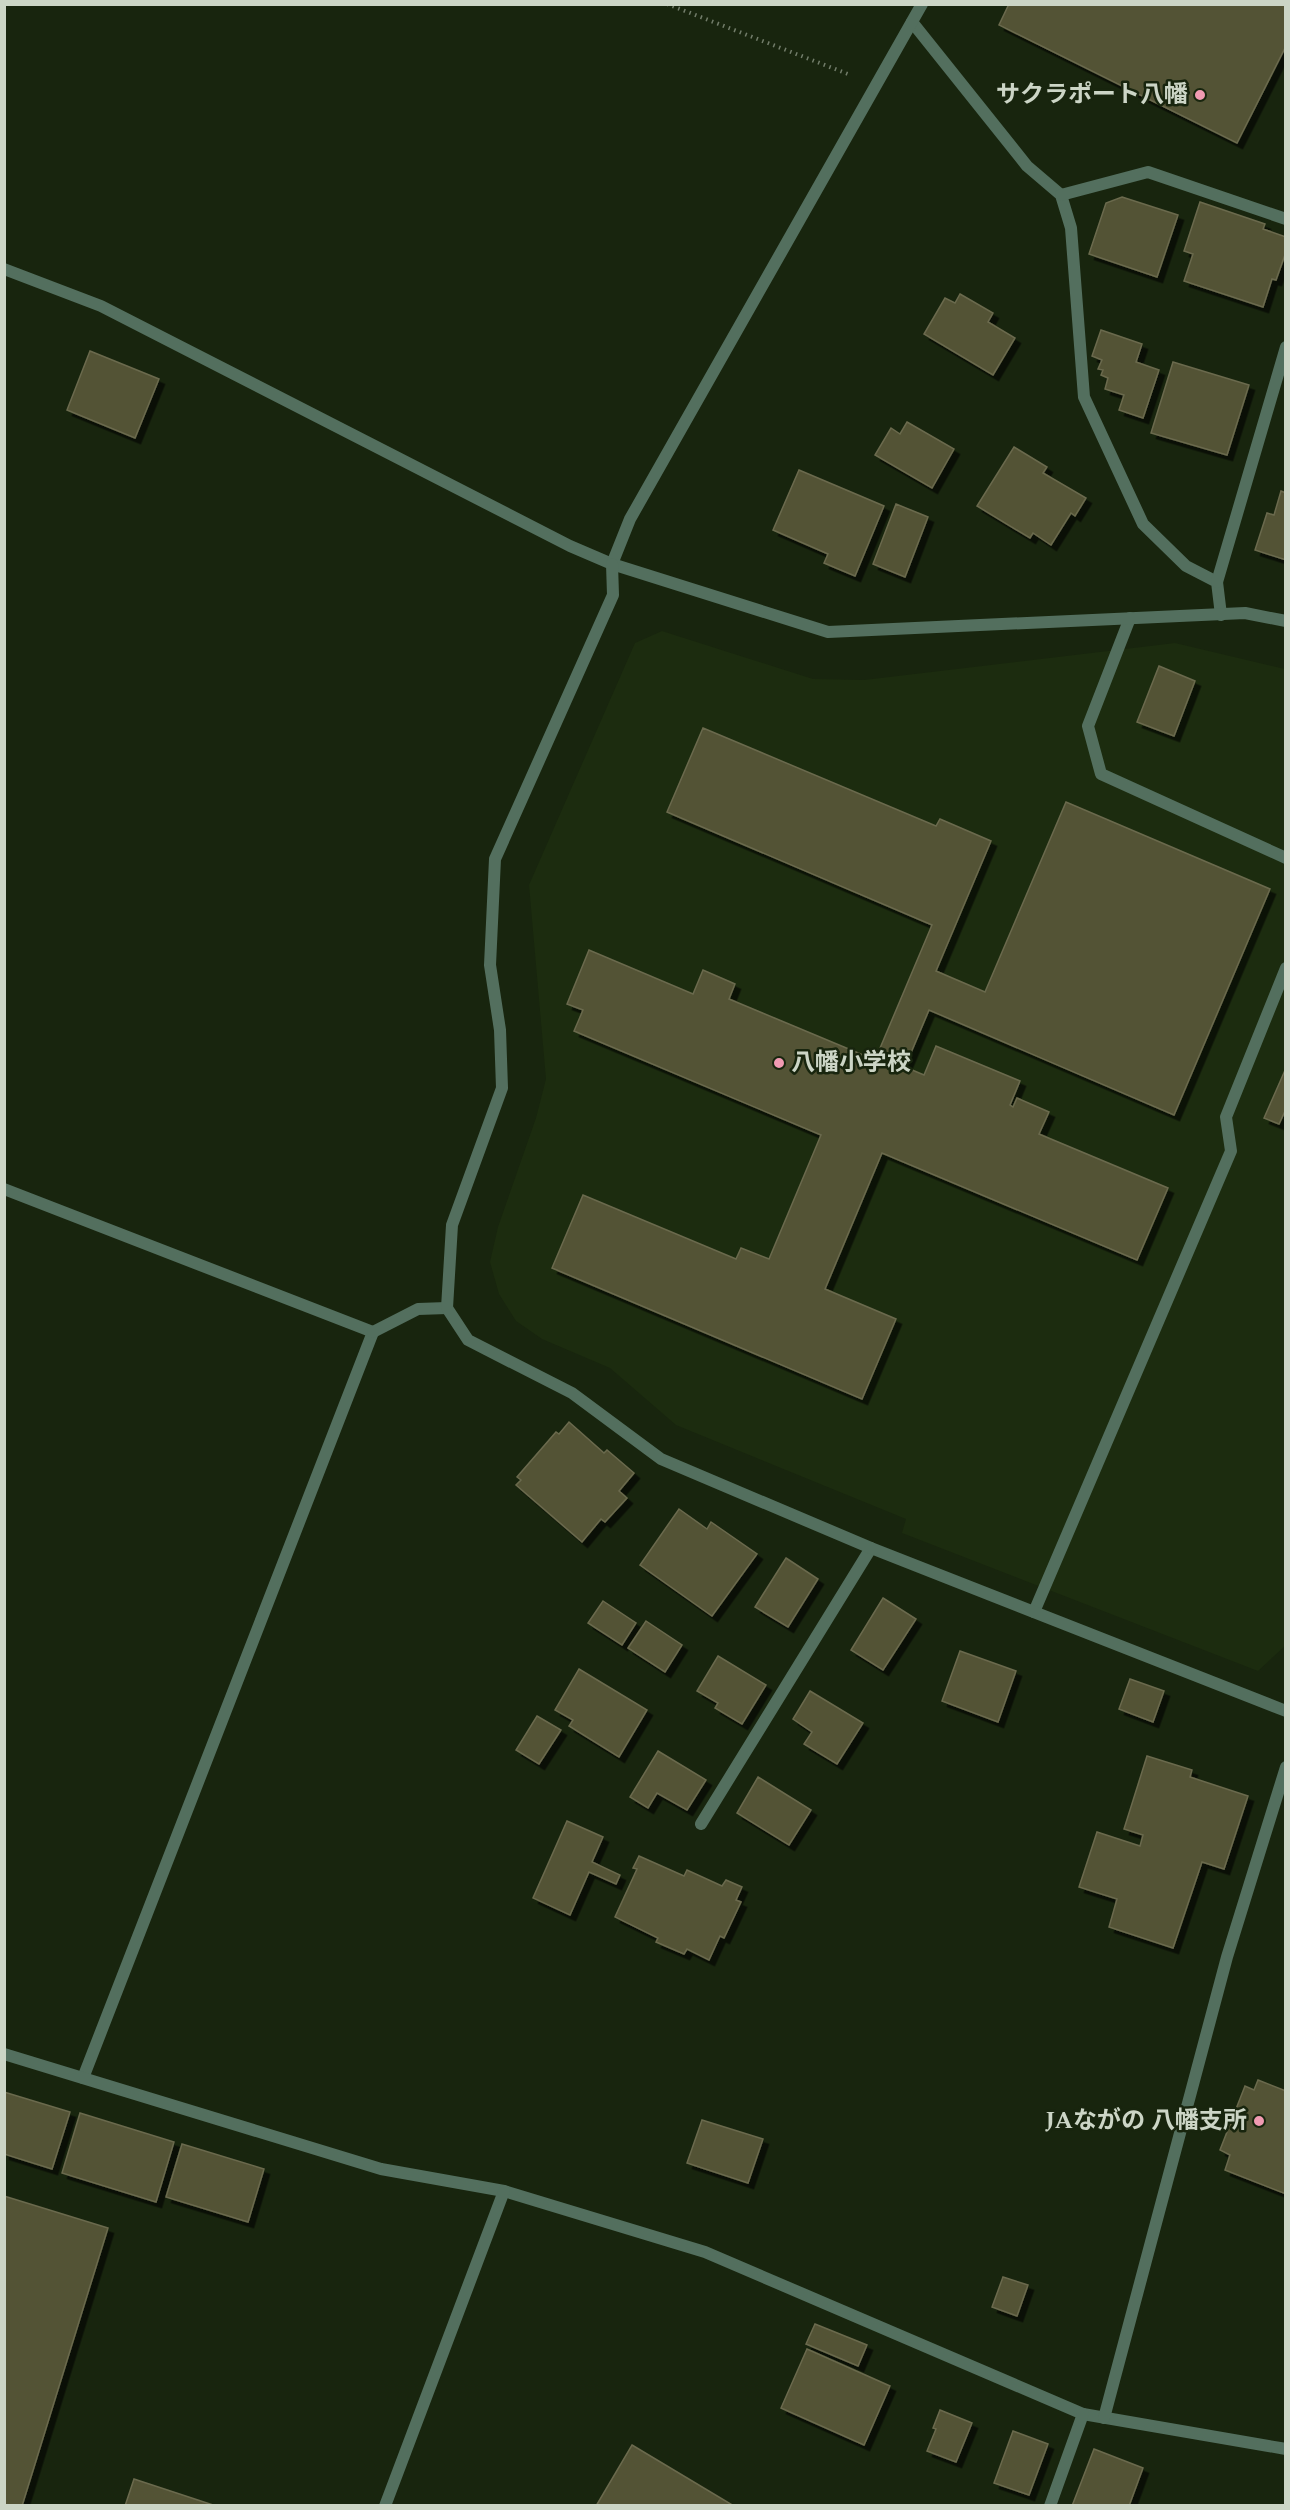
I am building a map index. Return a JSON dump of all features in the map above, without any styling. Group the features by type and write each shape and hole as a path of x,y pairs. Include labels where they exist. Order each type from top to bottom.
{"street":[{"path":"922,4 630,519 612,564 613,596 495,859 490,965 500,1030 502,1088 452,1226 447,1308 468,1340 572,1393 661,1459 871,1548 1286,1711"},
{"path":"912,22 1027,166 1061,195 1071,228 1084,397 1143,524 1186,566 1217,582"},
{"path":"1061,195 1148,172 1286,219"},
{"path":"4,269 101,306 570,546 612,564 828,632 1245,613 1286,621"},
{"path":"1221,615 1217,582 1286,347"},
{"path":"1130,618 1088,726 1101,774 1286,858"},
{"path":"1034,1612 1230,1152 1226,1117 1286,968"},
{"path":"4,1189 373,1332"},
{"path":"83,2078 373,1332 418,1309 447,1308"},
{"path":"701,1824 871,1548"},
{"path":"1104,2418 1227,1957 1286,1767"},
{"path":"4,2054 381,2169 504,2191 705,2252 1083,2414 1286,2449"},
{"path":"385,2505 504,2191"},
{"path":"1050,2505 1083,2414"}],"path":[{"path":"667,4 875,85"}],"shaded area":[{"path":"662,631 813,679 864,680 1175,643 1285,669 1286,1645 1258,1671 902,1533 906,1519 676,1425 610,1368 542,1339 516,1321 499,1294 490,1262 498,1227 536,1118 546,1079 529,885 635,643"}],"building":[{"name":"サクラポート八幡","path":"1009,4 1286,4 1286,46 1237,143 999,25"},
{"path":"1122,197 1178,215 1157,277 1089,254 1106,203"},
{"path":"1200,202 1265,224 1263,229 1286,237 1286,252 1276,280 1272,279 1263,307 1184,281 1193,254 1184,251"},
{"path":"960,294 993,313 988,322 1015,338 993,375 924,334 945,298 955,303"},
{"path":"1101,330 1142,344 1136,362 1159,370 1143,418 1119,410 1124,395 1105,389 1108,378 1101,375 1103,370 1098,369 1102,360 1092,356"},
{"path":"90,351 159,379 135,438 67,410"},
{"path":"1173,362 1249,385 1227,455 1151,433"},
{"path":"907,422 954,449 932,488 875,455 891,428 900,434"},
{"path":"1014,447 1047,467 1043,473 1086,498 1075,516 1071,513 1051,545 1033,533 1030,538 977,506"},
{"path":"799,470 884,506 855,576 824,563 828,554 773,530"},
{"path":"1281,491 1286,493 1286,560 1255,550 1267,513 1274,515"},
{"path":"896,504 928,517 905,577 873,564"},
{"path":"1159,666 1195,681 1174,736 1137,722"},
{"name":"八幡小学校","path":"703,728 936,826 940,819 991,841 936,971 985,992 1066,802 1270,889 1174,1115 929,1010 905,1067 924,1075 936,1046 1020,1081 1010,1105 1013,1107 1017,1098 1049,1112 1039,1134 1168,1188 1137,1260 882,1153 825,1289 896,1319 862,1399 552,1268 583,1195 736,1259 741,1248 769,1259 821,1135 574,1031 583,1010 567,1004 589,950 693,994 703,970 735,984 729,999 875,1060 932,925 667,812"},
{"path":"1286,1068 1286,1109 1279,1124 1264,1118"},
{"path":"569,1422 604,1453 607,1450 634,1473 619,1491 627,1498 605,1522 601,1519 582,1542 516,1485 521,1480 517,1477 556,1432 559,1434"},
{"path":"679,1509 707,1529 711,1522 757,1554 712,1616 640,1565"},
{"path":"786,1558 818,1579 788,1627 755,1607"},
{"path":"883,1598 916,1619 883,1670 851,1650"},
{"path":"603,1601 636,1623 622,1645 588,1623"},
{"path":"646,1621 682,1645 665,1672 628,1648"},
{"path":"960,1651 1016,1671 998,1722 942,1701"},
{"path":"718,1656 766,1685 742,1724 715,1708 718,1703 697,1691"},
{"path":"579,1669 647,1710 619,1757 569,1726 573,1720 555,1710"},
{"path":"1130,1679 1164,1691 1153,1722 1119,1709"},
{"path":"810,1691 863,1723 837,1764 804,1744 812,1732 793,1719"},
{"path":"537,1716 561,1730 539,1764 516,1750"},
{"path":"658,1751 706,1780 687,1810 657,1793 648,1808 630,1797"},
{"path":"1147,1756 1192,1770 1190,1777 1248,1796 1224,1869 1202,1862 1173,1948 1109,1927 1117,1899 1079,1887 1097,1832 1140,1846 1143,1835 1124,1829"},
{"path":"758,1777 811,1810 789,1845 737,1813"},
{"path":"567,1821 603,1837 592,1862 620,1875 616,1884 589,1872 570,1915 533,1898"},
{"path":"639,1856 684,1876 687,1870 722,1886 726,1880 742,1887 736,1900 741,1902 724,1938 720,1936 709,1960 687,1949 684,1954 656,1942 658,1938 615,1917 637,1869 633,1868"},
{"name":"JAながの 八幡支所","path":"1258,2080 1286,2091 1286,2194 1225,2170 1230,2155 1220,2150 1245,2086 1254,2090"},
{"path":"4,2092 70,2112 52,2169 4,2154"},
{"path":"80,2113 174,2142 156,2202 62,2173"},
{"path":"702,2120 763,2139 748,2183 687,2163"},
{"path":"182,2144 264,2169 248,2222 166,2197"},
{"path":"4,2196 108,2228 22,2506 4,2506"},
{"path":"1003,2277 1028,2285 1017,2316 992,2307"},
{"path":"815,2324 867,2345 858,2366 806,2344"},
{"path":"807,2349 890,2386 864,2445 781,2408"},
{"path":"940,2410 972,2423 956,2462 927,2451 936,2429 933,2428"},
{"path":"1013,2431 1048,2444 1029,2495 994,2483"},
{"path":"632,2445 734,2506 596,2506"},
{"path":"1094,2449 1143,2468 1129,2506 1072,2506"},
{"path":"134,2479 216,2506 125,2506"}],"place":[{"name":"サクラポート八幡","path":"1200,95"},
{"name":"八幡小学校","path":"779,1063"},
{"name":"JAながの 八幡支所","path":"1259,2121"}]}
